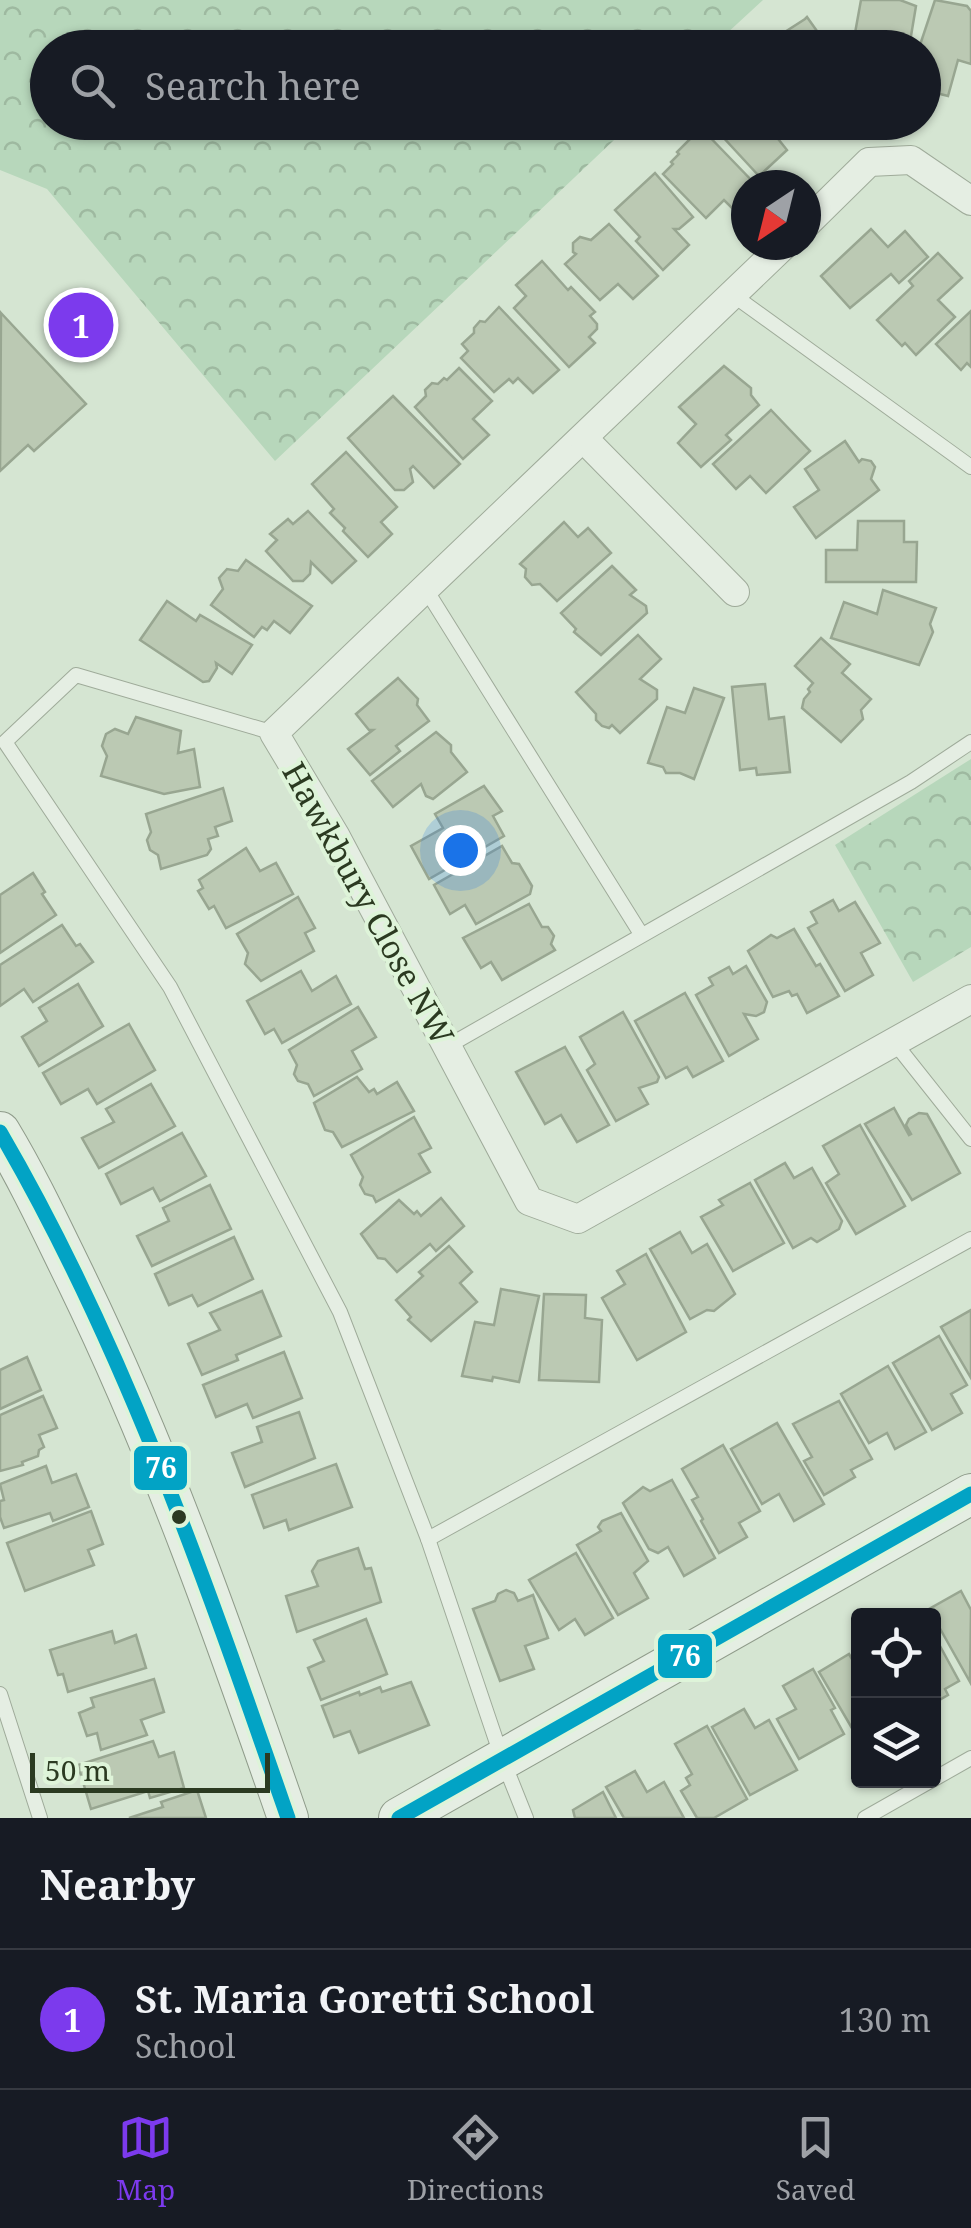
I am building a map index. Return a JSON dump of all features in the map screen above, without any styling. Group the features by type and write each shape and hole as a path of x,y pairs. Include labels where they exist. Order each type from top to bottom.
{"street":[{"path":"821,209 869,162 911,160 971,202"},
{"name":"Hawkbury Close NW","path":"769,260 274,733 336,837 530,1202 578,1219 971,998"},
{"path":"584,439 735,592"},
{"path":"0,1132 22,1168 120,1372 204,1579 288,1818"},
{"path":"400,1818 971,1494"}],"lane":[{"path":"733,295 971,467"},
{"path":"425,588 640,934"},
{"path":"274,733 76,675 5,742 170,986 340,1312 428,1539 526,1818"},
{"path":"448,1046 910,782 971,742"},
{"path":"894,1042 971,1139"},
{"path":"428,1539 971,1239"},
{"path":"0,1694 40,1818"},
{"path":"941,1775 971,1758"},
{"path":"865,1818 918,1788"}],"green space":[{"path":"0,0 763,0 730,30 30,30 30,140 614,140 275,461 47,189 0,170"},
{"path":"971,759 971,947 913,982 835,845"}],"building":[{"path":"861,0 900,0 916,6 912,30 856,30"},
{"path":"935,0 967,6 971,11 971,64 958,60 948,96 941,94 941,30 925,30"},
{"path":"805,19 816,30 788,30"},
{"path":"689,140 713,140 742,170 731,170 731,207 724,200 706,218 663,174"},
{"path":"726,140 779,140 787,150 765,170 753,170"},
{"path":"655,173 693,217 674,229 689,245 663,270 615,210"},
{"path":"609,224 658,276 633,299 618,284 600,300 565,264 576,254 573,243 580,237 591,240"},
{"path":"871,229 888,247 905,231 928,257 899,283 891,274 850,308 821,276"},
{"path":"938,253 962,278 938,300 955,317 916,355 877,320 913,286 909,281"},
{"path":"542,261 595,312 590,316 597,329 589,337 595,343 569,367 514,308 526,296 516,285"},
{"path":"499,307 559,370 533,393 518,378 513,383 509,379 494,392 461,358 468,351 462,344 480,321 485,322"},
{"path":"971,311 971,367 967,363 961,370 936,344"},
{"path":"1,313 86,404 34,451 28,445 0,471"},
{"path":"724,366 751,388 759,405 726,435 731,440 701,467 678,443 696,424 679,407"},
{"path":"459,368 492,401 473,419 489,435 463,459 415,407 432,383 447,380"},
{"path":"393,396 460,464 434,488 413,466 413,482 404,490 395,490 348,438"},
{"path":"771,410 810,451 766,493 750,476 736,489 713,464"},
{"path":"845,441 859,462 871,461 875,467 871,479 879,490 816,538 794,507 819,490 805,469"},
{"path":"346,452 397,507 381,522 392,534 368,557 343,531 345,528 330,513 334,509 312,484"},
{"path":"308,511 356,561 332,583 311,562 310,574 303,581 293,581 266,551 277,540 270,534 288,519 293,524"},
{"path":"858,521 904,521 904,542 917,542 916,582 826,582 826,550 857,550"},
{"path":"564,522 578,537 588,528 611,553 557,601 540,584 532,585 520,564"},
{"path":"246,560 312,606 290,633 274,621 254,637 211,605 223,589 219,578 227,569 238,571"},
{"path":"612,566 636,590 630,595 646,606 647,613 601,655 574,632 576,629 561,613"},
{"path":"883,590 936,608 930,624 933,632 919,665 831,638 844,602 877,614"},
{"path":"167,601 196,621 200,615 252,645 232,674 216,663 209,681 203,682 140,640"},
{"path":"638,635 661,659 640,679 657,690 657,699 620,733 612,725 602,726 576,692"},
{"path":"821,638 850,664 842,673 871,699 861,710 863,719 841,742 802,708 813,683 795,666"},
{"path":"398,678 418,699 417,705 429,721 396,746 400,751 370,775 348,749 373,730 356,714"},
{"path":"765,684 769,719 784,717 790,772 757,775 756,768 740,770 732,687"},
{"path":"694,688 724,698 694,779 666,773 663,767 648,763 667,707 685,713"},
{"path":"136,717 181,731 178,753 194,749 200,787 164,794 101,776 107,756 102,746 106,734 115,729 128,734"},
{"path":"436,732 451,745 451,752 467,772 433,799 426,796 421,784 393,807 372,781"},
{"path":"484,786 502,811 493,816 504,836 429,879 411,846 443,828 435,814"},
{"path":"223,788 232,821 215,827 218,836 208,839 211,849 207,855 161,869 158,855 150,850 147,840 151,832 146,814"},
{"path":"502,846 532,886 530,894 476,924 465,905 450,914 434,885"},
{"path":"246,848 260,871 276,863 293,894 226,928 214,906 209,909 198,891 203,888 199,880"},
{"path":"33,873 56,915 0,953 0,895"},
{"path":"298,897 315,928 305,933 314,951 261,981 245,964 248,953 237,934"},
{"path":"833,900 839,911 855,902 880,943 861,953 873,975 845,991 808,928 817,923 811,912"},
{"path":"529,904 542,927 548,927 554,936 551,944 555,950 502,980 491,962 481,968 463,938"},
{"path":"62,925 93,962 33,1002 24,989 0,1006 0,965"},
{"path":"794,929 839,996 807,1013 797,994 792,996 789,991 773,997 748,951 771,935 777,938"},
{"path":"746,966 767,1002 764,1012 756,1016 744,1014 758,1039 729,1056 696,995 713,985 709,978 729,967 733,974"},
{"path":"301,971 312,991 336,976 351,1004 282,1043 274,1029 265,1034 247,1001"},
{"path":"78,984 103,1026 39,1066 22,1037 47,1021 39,1008"},
{"path":"685,993 723,1061 693,1077 687,1067 666,1078 635,1021"},
{"path":"358,1007 376,1037 352,1051 362,1069 314,1096 308,1084 298,1081 294,1074 297,1065 289,1050"},
{"path":"623,1012 659,1077 657,1082 639,1088 648,1104 616,1121 587,1070 595,1064 580,1037"},
{"path":"129,1024 155,1070 97,1104 88,1089 61,1104 43,1073"},
{"path":"565,1047 609,1125 577,1142 561,1115 545,1124 516,1072"},
{"path":"357,1077 369,1092 374,1089 377,1094 397,1082 414,1111 342,1147 333,1132 325,1130 314,1103"},
{"path":"151,1084 175,1126 99,1168 82,1138 114,1122 106,1109"},
{"path":"894,1108 909,1135 909,1119 919,1113 927,1114 960,1173 912,1200 865,1124"},
{"path":"414,1117 431,1148 419,1154 430,1172 376,1202 360,1185 363,1177 351,1155"},
{"path":"860,1125 905,1206 856,1234 826,1183 839,1174 823,1146"},
{"path":"182,1133 206,1176 160,1201 153,1188 121,1204 106,1174"},
{"path":"785,1163 794,1178 812,1168 842,1221 839,1229 817,1242 811,1238 793,1248 755,1180"},
{"path":"750,1183 784,1243 733,1271 701,1217 723,1205 719,1200"},
{"path":"210,1185 231,1229 152,1266 137,1236 169,1221 163,1208"},
{"path":"441,1198 464,1226 436,1251 430,1244 397,1272 385,1259 378,1258 361,1234 399,1200 421,1216"},
{"path":"680,1232 692,1253 707,1244 735,1294 714,1311 707,1310 690,1319 650,1249"},
{"path":"234,1237 253,1279 198,1306 192,1295 169,1305 155,1274"},
{"path":"449,1246 472,1272 460,1283 477,1302 431,1341 408,1320 411,1317 396,1300 423,1276 419,1272"},
{"path":"646,1254 686,1332 637,1360 602,1298 625,1284 617,1271"},
{"path":"501,1289 539,1296 519,1382 462,1376 475,1322 494,1325"},
{"path":"262,1291 281,1336 202,1375 188,1344 220,1330 210,1313"},
{"path":"544,1294 586,1295 585,1318 602,1320 599,1382 539,1380"},
{"path":"971,1310 971,1378 941,1327"},
{"path":"939,1336 967,1385 951,1394 962,1413 932,1430 893,1363"},
{"path":"284,1352 302,1398 253,1418 247,1404 216,1417 203,1385"},
{"path":"27,1357 41,1390 0,1409 0,1370"},
{"path":"888,1366 926,1432 895,1449 887,1433 869,1443 841,1394"},
{"path":"43,1396 57,1428 39,1435 44,1447 38,1456 0,1471 0,1415"},
{"path":"839,1401 872,1459 851,1470 855,1477 824,1495 804,1461 812,1457 793,1424"},
{"path":"299,1412 315,1458 245,1487 232,1453 262,1442 257,1427"},
{"path":"777,1423 824,1504 794,1521 779,1494 762,1504 731,1449"},
{"path":"723,1445 760,1511 739,1523 747,1537 719,1553 701,1521 692,1500 698,1497 682,1469"},
{"path":"336,1464 352,1507 289,1530 286,1520 264,1528 252,1495"},
{"path":"46,1466 52,1483 76,1474 89,1507 53,1521 50,1513 4,1528 0,1484"},
{"path":"672,1480 715,1558 684,1576 668,1547 658,1553 649,1549 623,1503 643,1487 650,1491"},
{"path":"91,1511 103,1544 88,1550 94,1565 25,1591 7,1543"},
{"path":"621,1513 648,1561 634,1573 648,1598 618,1615 577,1545 601,1531 598,1527 602,1521"},
{"path":"358,1548 365,1569 371,1568 381,1602 297,1632 286,1596 318,1586 312,1571 318,1561"},
{"path":"576,1553 613,1618 585,1635 575,1619 559,1630 529,1580"},
{"path":"506,1590 514,1593 518,1601 533,1595 548,1638 525,1646 534,1669 500,1681 473,1609 495,1601"},
{"path":"961,1591 971,1610 970,1682 941,1630 941,1608 931,1608"},
{"path":"366,1619 387,1674 321,1700 308,1668 324,1661 314,1640"},
{"path":"112,1631 115,1643 136,1635 146,1668 68,1692 50,1650"},
{"path":"941,1648 959,1681 945,1689 948,1695 941,1699"},
{"path":"849,1654 851,1727 819,1672"},
{"path":"813,1669 835,1708 831,1710 844,1734 799,1759 777,1719 796,1709 783,1686"},
{"path":"154,1679 164,1712 141,1720 147,1735 101,1750 97,1733 87,1736 79,1713 94,1707 91,1698"},
{"path":"411,1682 429,1725 359,1753 350,1731 334,1737 322,1706 359,1692 360,1695 380,1687 382,1692"},
{"path":"744,1709 755,1728 769,1720 797,1770 750,1795 712,1727"},
{"path":"707,1726 747,1799 714,1818 697,1818 681,1791 690,1785 686,1778 692,1774 675,1744"},
{"path":"153,1741 159,1757 174,1752 184,1788 150,1798 148,1791 91,1809 78,1765"},
{"path":"635,1771 647,1792 664,1782 684,1818 624,1818 606,1787"},
{"path":"197,1790 206,1818 129,1818 163,1807 161,1802"},
{"path":"603,1792 616,1818 575,1818 573,1810"}],"transit line":[{"name":"76","path":"0,1132 45,1213 125,1382 194,1555 288,1818"},
{"name":"76","path":"399,1818 971,1494"}],"place":[{"name":"St. Maria Goretti School","path":"81,325"}]}
